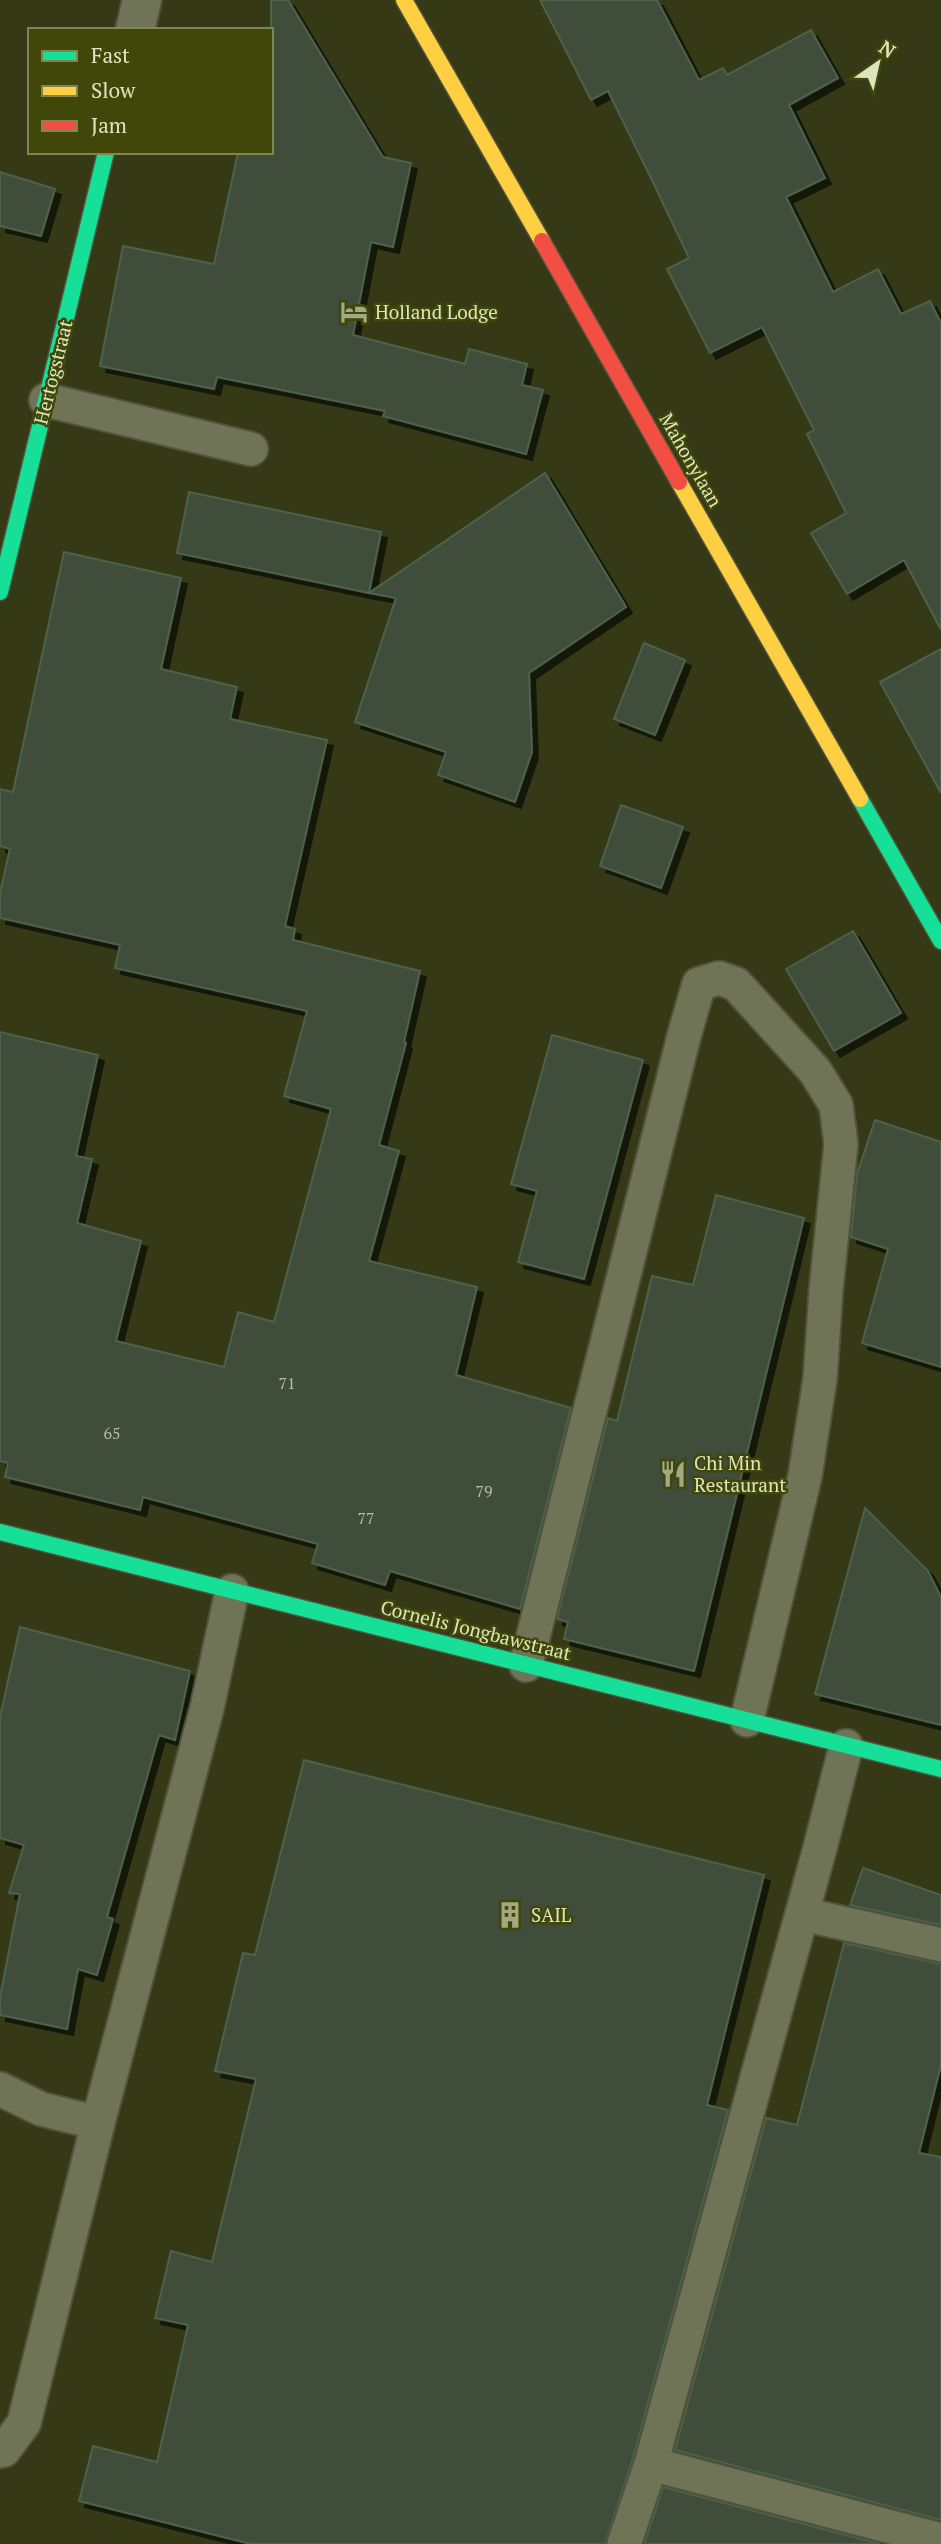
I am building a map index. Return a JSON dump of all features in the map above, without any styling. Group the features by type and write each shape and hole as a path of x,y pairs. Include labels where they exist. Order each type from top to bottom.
{"street":[{"path":"135,28 142,0"},
{"name":"Mahonylaan","path":"404,0 941,941"},
{"name":"Hertogstraat","path":"0,592 106,154"},
{"name":"Cornelis Jongbawstraat","path":"0,1532 941,1769"}],"lane":[{"path":"46,400 251,449"},
{"path":"526,1665 684,1036 699,984 719,978 736,984 815,1071 836,1105 841,1144 820,1379 805,1476 747,1720"},
{"path":"0,2451 4,2450 24,2423 98,2123 207,1708 232,1591"},
{"path":"624,2544 651,2464 846,1746"},
{"path":"802,1914 941,1945"},
{"path":"0,2089 41,2109 98,2123"},
{"path":"651,2464 941,2540"}],"building":[{"path":"271,0 288,0 383,157 411,163 393,247 371,242 353,335 465,364 469,349 527,364 522,385 543,390 526,454 383,416 385,411 217,377 214,389 100,366 123,246 214,264 238,154 273,154"},
{"path":"540,0 657,0 699,80 723,68 727,75 811,30 838,78 789,105 825,178 786,197 833,292 878,269 901,314 930,301 941,323 941,630 904,560 847,594 811,533 846,513 807,434 814,430 762,327 710,353 667,269 689,258 650,176 608,91 591,100"},
{"path":"0,172 55,189 41,236 0,226"},
{"path":"545,473 626,607 529,673 532,752 515,802 438,775 446,752 355,722 396,598 369,593"},
{"path":"189,492 381,532 369,593 177,553"},
{"path":"64,552 181,578 161,669 237,687 230,719 327,740 285,926 295,929 293,940 420,971 404,1042 406,1043 379,1145 399,1151 369,1261 477,1287 456,1375 571,1408 520,1609 390,1571 385,1585 312,1563 318,1544 143,1497 140,1510 5,1477 8,1463 0,1461 0,1032 98,1055 76,1156 92,1159 77,1223 141,1241 116,1341 224,1367 238,1312 274,1322 331,1109 284,1096 307,1011 115,968 120,945 0,918 0,893 10,849 0,846 0,789 13,792"},
{"path":"644,643 685,660 655,735 614,719"},
{"path":"941,649 941,793 880,682"},
{"path":"621,805 683,827 661,888 600,866"},
{"path":"853,931 901,1013 834,1051 786,969"},
{"path":"552,1035 643,1060 584,1279 518,1262 537,1191 511,1184"},
{"path":"875,1120 941,1142 941,1367 862,1343 888,1249 851,1237 857,1174"},
{"name":"Chi Min Restaurant","path":"716,1195 804,1218 694,1671 564,1639 568,1622 557,1619 608,1418 617,1421 652,1276 693,1285"},
{"path":"865,1508 928,1571 941,1597 941,1725 815,1694"},
{"path":"20,1627 190,1671 175,1740 159,1735 107,1917 113,1919 97,1975 78,1969 67,2029 0,2015 0,1997 20,1894 9,1893 24,1845 0,1838 0,1717"},
{"path":"304,1760 764,1875 707,2105 728,2110 633,2458 605,2544 251,2544 79,2501 93,2446 157,2462 188,2325 155,2318 171,2251 212,2262 256,2079 215,2071 243,1953 255,1955"},
{"path":"863,1868 941,1895 941,1925 850,1905"},
{"path":"844,1943 941,1964 941,2065 919,2153 941,2157 941,2520 675,2450 766,2118 797,2125"},
{"path":"663,2487 880,2544 644,2544"}],"traffic: fast":[{"path":"0,592 106,154"},
{"path":"860,799 941,941"},
{"path":"0,1532 941,1769"}],"traffic: slow":[{"path":"404,0 542,241"},
{"path":"679,482 860,799"}],"traffic: jam":[{"path":"542,241 679,482"}],"place":[{"name":"Holland Lodge","path":"354,312"},
{"name":"Chi Min Restaurant","path":"673,1474"},
{"name":"SAIL","path":"510,1915"}]}
